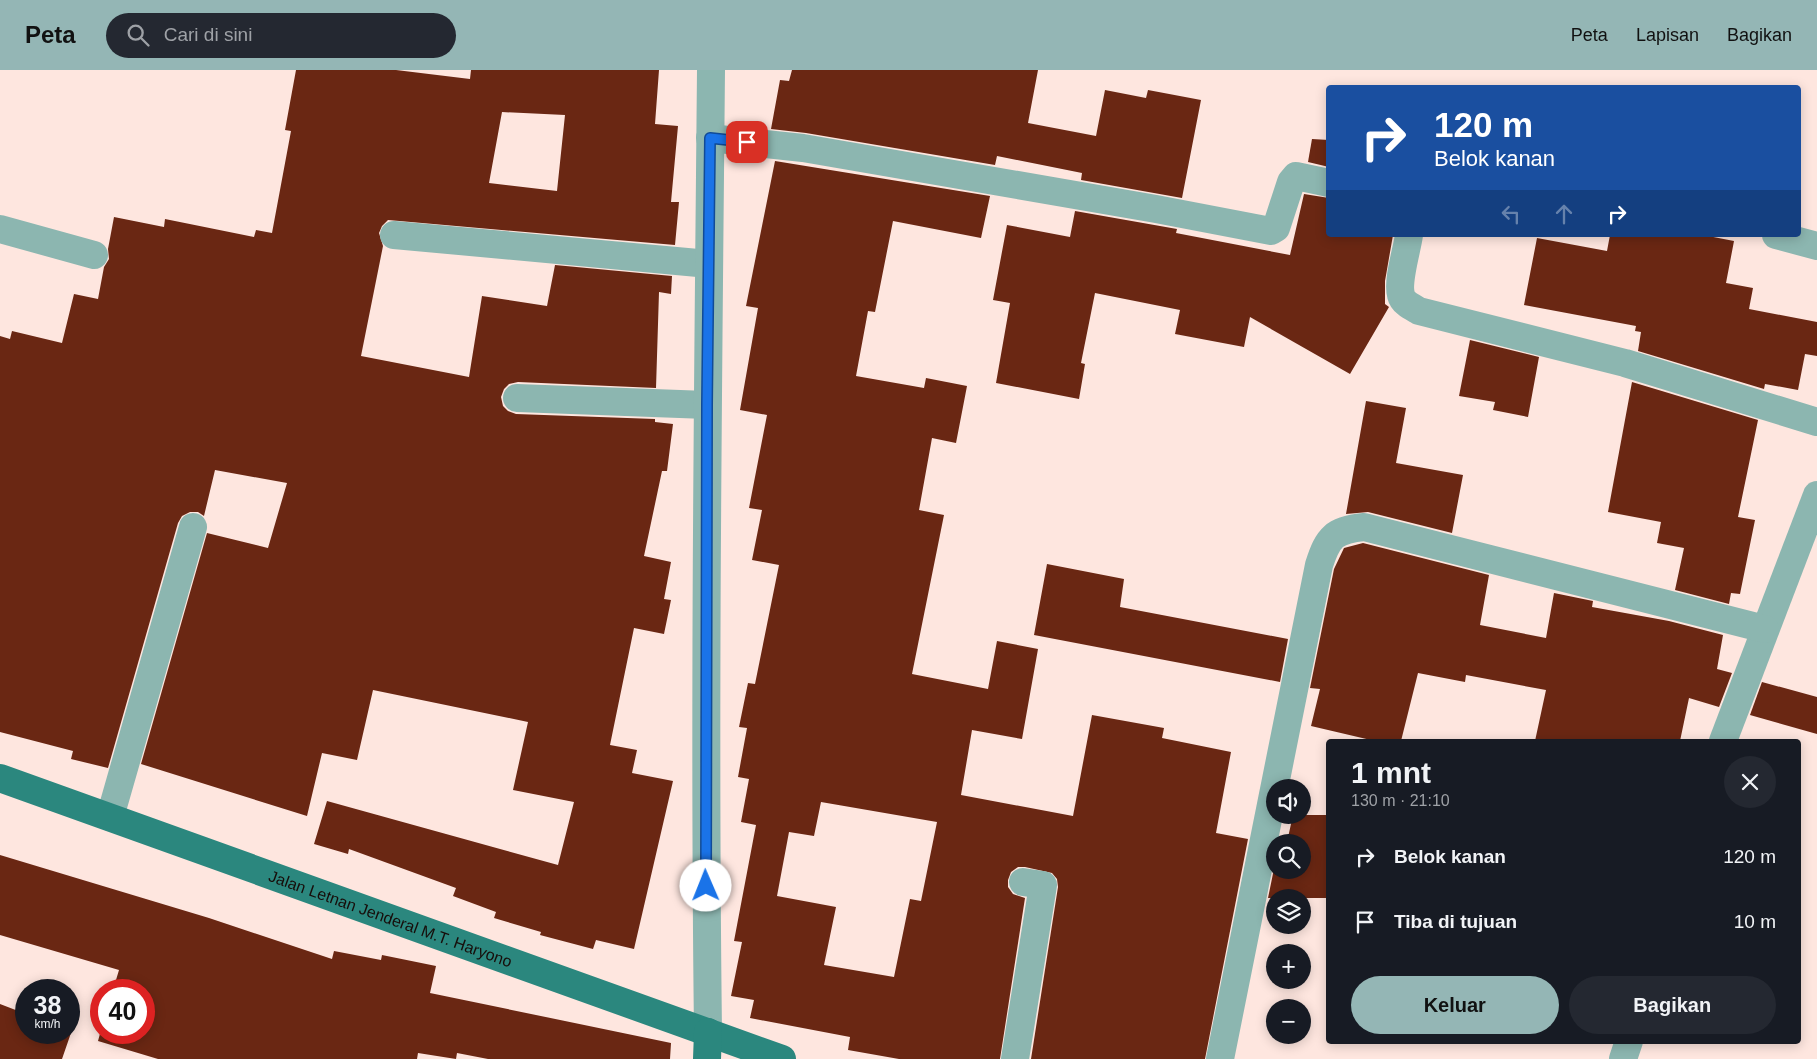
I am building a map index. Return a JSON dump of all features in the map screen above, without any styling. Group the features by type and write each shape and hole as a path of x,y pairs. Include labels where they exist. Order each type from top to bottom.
{"main road":[{"name":"Jalan Letnan Jenderal M.T. Haryono","path":"0,778 782,1059"},
{"path":"708,1032 708,1059"}],"street":[{"path":"708,1032 705,831 711,70"},
{"path":"710,138 803,148 1156,209 1271,231 1276,228 1291,182 1296,176 1326,182"},
{"path":"0,229 94,255"},
{"path":"394,235 709,264"},
{"path":"1409,237 1400,286 1401,296 1407,304 1419,310 1625,363 1817,422"},
{"path":"1783,237 1817,246"},
{"path":"517,398 707,405"},
{"path":"1723,739 1817,495"},
{"path":"110,817 193,527"},
{"path":"1220,1059 1319,565 1326,544 1344,529 1364,527 1765,629"},
{"path":"1015,1059 1043,885 1023,882"},
{"path":"1624,1059 1628,1044"}],"building":[{"path":"296,70 396,70 470,79 471,70 659,70 655,124 678,126 671,202 679,202 675,245 388,220 382,226 379,233 383,246 361,356 469,377 482,296 547,306 555,265 672,276 671,294 659,292 656,388 518,382 509,384 504,389 501,397 503,406 508,411 516,414 655,419 655,422 673,424 667,471 662,471 644,556 671,562 664,599 671,600 664,634 634,628 610,745 637,750 632,773 673,781 634,949 596,940 593,949 540,935 541,932 494,918 496,912 453,896 456,888 349,849 348,854 314,844 327,801 558,865 574,802 513,790 528,722 373,690 357,760 322,753 307,816 141,764 207,533 268,548 287,483 215,470 204,516 198,512 190,512 182,516 178,523 108,768 71,759 73,751 0,732 0,336 10,339 12,331 62,343 74,294 98,299 104,267 109,259 108,249 114,217 164,227 165,219 254,237 256,230 272,233 291,131 285,130","holes":["502,112 565,115 557,191 489,183"]},
{"path":"792,70 1038,70 1028,123 1096,136 1105,90 1146,98 1148,90 1201,100 1182,198 1081,180 1082,173 997,156 995,165 806,133 771,129 780,80 789,81"},
{"path":"1312,139 1326,140 1326,166 1308,162"},
{"path":"775,161 990,196 981,238 893,221 875,312 868,311 856,376 924,388 926,378 967,386 956,443 932,438 919,510 944,515 912,674 988,689 997,641 1038,649 1022,739 972,730 961,795 1073,816 1092,715 1164,728 1162,738 1231,752 1216,833 1248,839 1205,1059 1031,1059 1058,887 1057,879 1052,873 1025,867 1018,867 1011,872 1008,880 1008,887 1013,894 1025,898 1000,1059 899,1059 848,1050 850,1037 750,1018 754,1000 731,996 742,942 734,941 756,825 741,822 749,779 738,777 747,728 739,727 748,683 755,684 779,565 752,560 762,510 749,508 767,415 740,410 758,308 746,306","holes":["821,802 937,822 921,901 910,899 894,977 824,965 836,907 777,896 789,832 814,836"]},
{"path":"1304,194 1326,198 1326,237 1393,237 1385,281 1385,304 1389,307 1350,374 1250,317 1244,347 1175,334 1180,310 1095,293 1081,363 1085,364 1079,399 996,383 1010,303 993,300 1007,225 1070,237 1075,211 1177,229 1176,233 1290,255"},
{"path":"1610,237 1713,237 1734,241 1726,283 1753,288 1749,309 1817,322 1817,356 1805,354 1798,390 1765,384 1764,389 1638,351 1641,332 1635,331 1636,326 1524,305 1537,238 1607,251"},
{"path":"1470,340 1539,357 1528,417 1493,410 1495,402 1459,396"},
{"path":"1632,382 1758,420 1738,517 1755,520 1740,594 1731,593 1729,604 1675,590 1684,548 1657,543 1661,522 1608,512"},
{"path":"1366,401 1406,408 1396,463 1463,475 1452,533 1368,512 1346,514"},
{"path":"1363,543 1489,575 1480,625 1546,638 1554,593 1593,601 1592,607 1669,621 1723,635 1717,669 1732,673 1719,707 1689,698 1680,739 1535,739 1546,690 1466,675 1465,682 1418,673 1402,739 1366,739 1311,726 1320,689 1310,688 1334,569 1344,548"},
{"path":"1047,564 1124,579 1120,607 1288,639 1280,682 1034,635"},
{"path":"1762,682 1817,697 1817,734 1750,715"},
{"path":"1311,815 1326,815 1326,898 1311,898 1311,889 1270,889 1272,879 1311,879 1311,834 1289,834 1291,824 1311,824"},
{"path":"0,855 209,918 332,959 334,951 381,960 382,955 436,966 430,993 671,1043 670,1059 488,1059 457,1053 456,1059 418,1053 417,1059 158,1059 108,1044 155,1044 155,979 116,979 119,970 0,935"},
{"path":"0,1004 15,1010 15,1044 67,1044 62,1059 0,1059"}],"route":[{"path":"706,886 707,405 710,138 747,142"}]}
